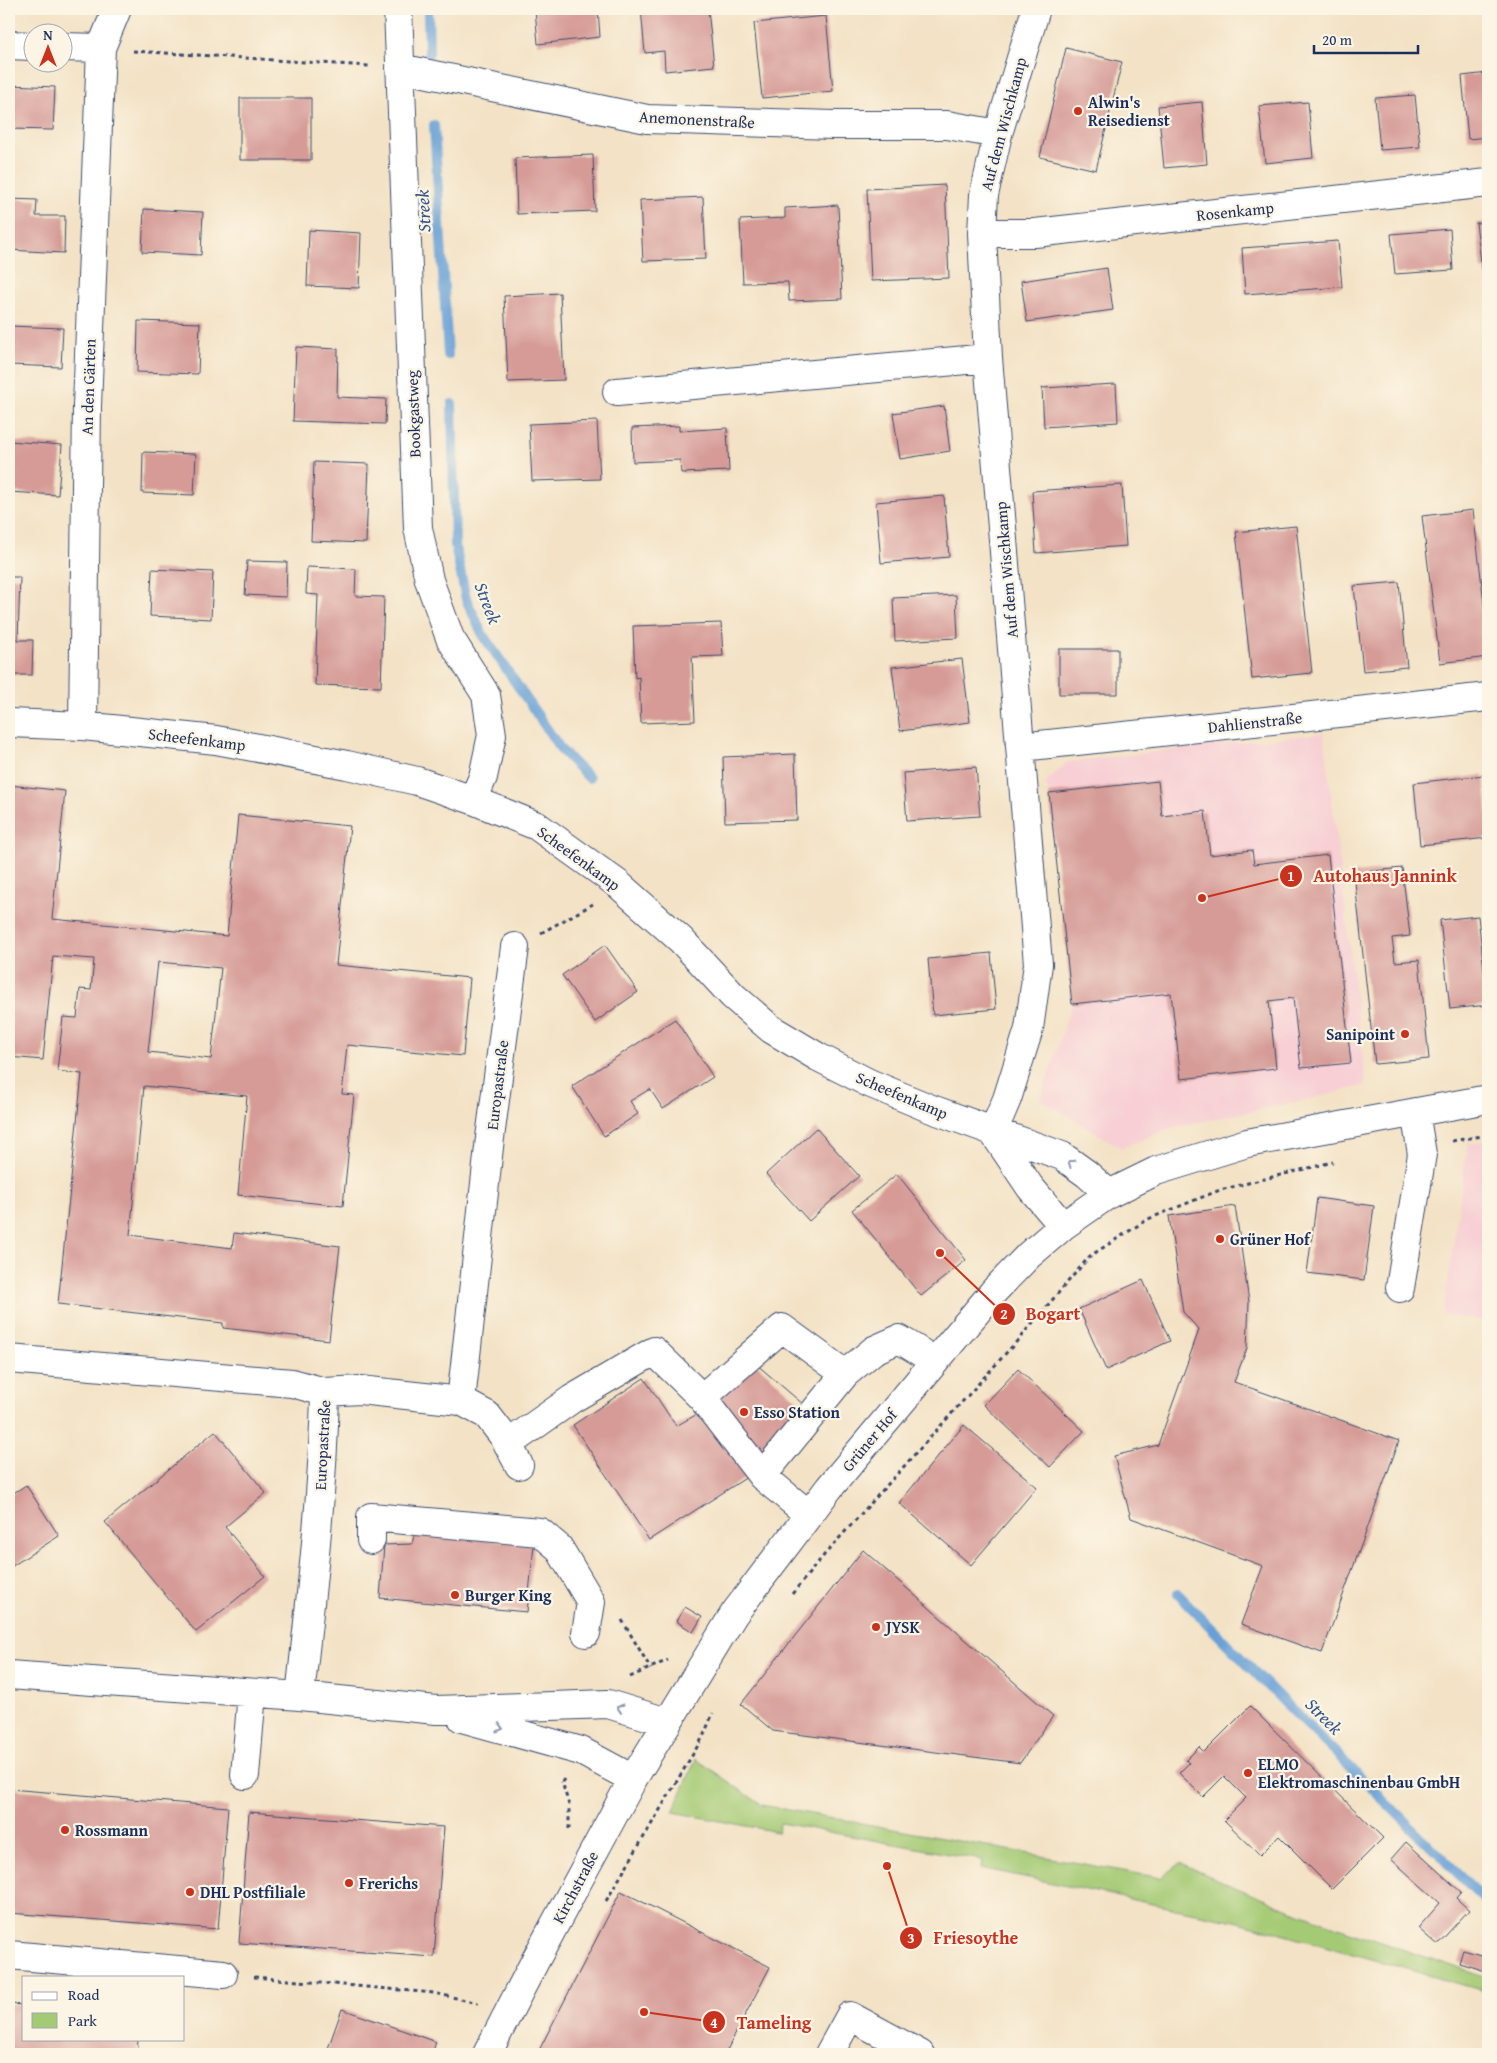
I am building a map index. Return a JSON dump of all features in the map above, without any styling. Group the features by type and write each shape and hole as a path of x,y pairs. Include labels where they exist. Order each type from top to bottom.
{"street":[{"path":"72,47 101,48 117,9"},
{"name":"Bookgastweg","path":"398,9 418,528 429,580 450,638 486,695 492,735 483,777 473,800"},
{"name":"Auf dem Wischkamp","path":"994,1132 1007,1099 1029,1029 1038,964 988,358 982,233 984,195 998,134 1036,9"},
{"path":"9,45 22,46"},
{"name":"An den Gärten","path":"83,726 87,406 101,48"},
{"name":"Anemonenstraße","path":"400,68 647,118 833,126 947,126 998,134"},
{"name":"Rosenkamp","path":"982,233 1035,233 1488,183"},
{"path":"617,392 988,358"},
{"name":"Dahlienstraße","path":"1021,747 1488,697"},
{"name":"Scheefenkamp","path":"9,723 83,726 216,740 347,764 416,781 473,800 537,826 618,884 681,940 733,996 771,1028 818,1058 869,1083 929,1108 1062,1156 1087,1174 1109,1194"},
{"name":"Europastraße","path":"461,1401 490,1138 515,948"},
{"name":"Grüner Hof","path":"667,1722 734,1614 808,1514 994,1290 1063,1226 1109,1194 1156,1171 1246,1143 1488,1099"},
{"path":"1400,1288 1422,1154 1416,1112"},
{"path":"994,1132 1030,1187 1063,1226"},
{"path":"702,1398 782,1328 845,1374"},
{"path":"762,1476 845,1374 874,1350 898,1339 935,1361"},
{"path":"325,1392 360,1390 461,1401 487,1415 514,1454 572,1399 654,1351 702,1398 762,1476 808,1514"},
{"name":"Europastraße","path":"9,1359 292,1383 325,1392 316,1534 300,1696"},
{"path":"371,1540 371,1517 540,1532 559,1548 591,1602 586,1633"},
{"path":"9,1675 252,1692 436,1710 608,1704 667,1722"},
{"path":"246,1775 252,1692"},
{"path":"436,1710 581,1751 633,1779"},
{"name":"Kirchstraße","path":"487,2054 633,1779 667,1722"},
{"path":"9,1956 224,1974"},
{"path":"829,2054 850,2016 920,2054"}],"path":[{"path":"101,48 400,68"},
{"path":"515,948 600,900 618,884"},
{"path":"1421,1146 1488,1135"},
{"path":"788,1599 825,1554 1017,1341 1090,1256 1148,1219 1220,1190 1335,1162"},
{"path":"602,1908 703,1737 714,1711"},
{"path":"224,1974 434,1993 479,2003"}],"shaded area":[{"path":"1324,733 1366,1085 1306,1100 1170,1128 1122,1148 1040,1099 1072,1004 1049,793 1046,782 1067,762"},
{"path":"1488,1141 1488,1322 1443,1315 1468,1144"}],"green space":[{"path":"696,1759 762,1805 1161,1878 1181,1863 1294,1911 1488,1978 1488,1992 1239,1922 981,1868 982,1860 780,1823 778,1832 673,1812"}],"building":[{"path":"535,9 598,9 600,37 538,44"},
{"path":"641,9 708,9 714,66 665,71 664,51 645,53"},
{"path":"826,16 833,91 762,98 754,23"},
{"path":"1066,48 1122,62 1096,170 1040,157"},
{"path":"1488,73 1488,137 1468,139 1462,76"},
{"path":"9,85 55,87 53,130 9,129"},
{"path":"1415,95 1420,147 1380,150 1375,98"},
{"path":"240,98 311,98 311,160 240,160"},
{"path":"1202,102 1207,164 1164,168 1158,106"},
{"path":"1308,102 1313,158 1265,163 1259,106"},
{"path":"593,155 595,211 517,214 515,158"},
{"path":"945,185 949,278 871,281 867,189"},
{"path":"703,197 706,259 643,261 640,200"},
{"path":"9,199 37,200 36,216 65,216 64,253 9,250"},
{"path":"838,205 842,299 789,301 788,282 743,283 740,220 785,218 785,208"},
{"path":"144,209 203,212 201,255 142,252"},
{"path":"1488,222 1488,269 1482,270 1476,223"},
{"path":"1450,229 1453,270 1395,274 1391,234"},
{"path":"309,230 361,233 359,288 307,286"},
{"path":"1338,241 1342,287 1245,294 1242,248"},
{"path":"1107,268 1113,310 1027,322 1021,281"},
{"path":"560,293 564,380 508,382 504,296"},
{"path":"138,321 200,323 198,374 137,372"},
{"path":"9,326 63,328 61,367 9,365"},
{"path":"296,347 338,349 337,397 386,399 385,424 293,421"},
{"path":"1116,384 1118,422 1044,427 1042,388"},
{"path":"944,406 950,451 900,459 893,413"},
{"path":"597,421 600,479 532,481 529,424"},
{"path":"679,426 679,431 727,428 729,471 681,473 680,460 633,462 632,428"},
{"path":"9,441 62,445 58,495 9,492"},
{"path":"143,452 196,454 194,495 142,493"},
{"path":"314,462 369,464 366,543 311,541"},
{"path":"1122,485 1126,546 1036,553 1032,491"},
{"path":"944,496 949,557 881,563 876,502"},
{"path":"1473,510 1488,637 1488,657 1440,663 1422,516"},
{"path":"1296,526 1312,673 1252,679 1236,532"},
{"path":"247,561 287,562 286,597 245,595"},
{"path":"307,567 356,569 355,596 384,597 381,687 315,685 318,595 306,594"},
{"path":"152,569 213,572 211,619 150,616"},
{"path":"9,577 20,577 18,640 33,640 32,675 9,675"},
{"path":"1399,582 1407,667 1363,671 1354,586"},
{"path":"956,595 958,638 895,641 893,598"},
{"path":"721,623 723,656 692,657 695,721 641,723 639,677 635,678 633,626"},
{"path":"1059,649 1118,649 1118,694 1059,694"},
{"path":"962,659 970,722 900,731 892,667"},
{"path":"795,754 797,820 725,822 723,757"},
{"path":"976,767 980,816 907,821 903,773"},
{"path":"1484,775 1488,838 1420,845 1414,783"},
{"path":"1158,781 1162,816 1205,811 1210,855 1252,850 1254,864 1328,855 1351,1063 1301,1068 1293,998 1269,1001 1276,1068 1181,1079 1171,993 1072,1004 1049,793"},
{"path":"9,785 65,791 52,919 227,936 238,815 350,826 336,965 470,978 463,1056 347,1045 342,1094 354,1095 343,1206 238,1195 247,1096 144,1086 130,1235 232,1248 234,1233 340,1246 329,1340 223,1328 223,1323 58,1304 82,1074 57,1071 63,1017 77,1018 80,989 91,990 94,959 53,956 43,1060 9,1057","holes":["158,962 221,968 211,1059 148,1052"]},
{"path":"1402,868 1410,936 1392,938 1395,962 1419,960 1429,1059 1375,1064 1354,873"},
{"path":"1478,916 1488,1005 1450,1009 1440,920"},
{"path":"605,945 638,992 595,1022 562,975"},
{"path":"991,953 996,1009 933,1015 928,959"},
{"path":"675,1019 713,1077 663,1109 650,1089 630,1101 638,1114 604,1136 572,1086"},
{"path":"816,1128 859,1176 809,1221 766,1174"},
{"path":"897,1174 966,1260 921,1296 852,1210"},
{"path":"1317,1198 1374,1206 1364,1280 1307,1273"},
{"path":"1235,1206 1249,1302 1247,1348 1234,1382 1399,1441 1322,1653 1241,1624 1263,1566 1131,1518 1114,1456 1158,1445 1199,1330 1183,1312 1169,1216"},
{"path":"1143,1280 1170,1341 1106,1370 1079,1309"},
{"path":"749,1358 811,1411 766,1462 744,1479 649,1540 573,1425 644,1378 676,1426 710,1407"},
{"path":"1018,1369 1084,1431 1050,1467 984,1405"},
{"path":"964,1425 1037,1487 971,1565 899,1503"},
{"path":"215,1431 266,1493 225,1527 265,1576 196,1632 105,1522"},
{"path":"26,1485 59,1536 9,1568 9,1496"},
{"path":"415,1531 534,1545 527,1612 380,1598 384,1545 412,1544"},
{"name":"JYSK","path":"863,1550 1053,1716 1020,1763 773,1731 741,1704"},
{"path":"685,1607 702,1617 693,1632 676,1621"},
{"path":"1250,1706 1383,1838 1332,1889 1279,1836 1260,1855 1224,1820 1246,1798 1224,1776 1203,1797 1179,1773 1189,1763 1186,1760 1199,1747 1204,1752"},
{"path":"9,1789 228,1807 218,1929 9,1913"},
{"path":"249,1812 444,1827 434,1957 239,1943"},
{"path":"1406,1842 1461,1892 1456,1898 1469,1910 1437,1945 1418,1928 1440,1903 1391,1859"},
{"path":"621,1891 770,1967 725,2054 537,2054"},
{"path":"1463,1950 1488,1957 1488,1972 1459,1963"},
{"path":"9,2004 22,2005 22,2040 138,2040 137,2054 9,2054"},
{"path":"342,2009 436,2042 432,2054 326,2054"}],"waterway":[{"name":"Streek","path":"428,9 429,53"},
{"name":"Streek","path":"434,125 448,355"},
{"name":"Streek","path":"452,404 455,545 466,599 483,635 562,751 589,778"},
{"name":"Streek","path":"1178,1594 1286,1704 1488,1903"}],"place":[{"name":"Alwin's Reisedienst","path":"1078,111"},
{"name":"Autohaus Jannink","path":"1202,898"},
{"name":"Sanipoint","path":"1405,1034"},
{"name":"Grüner Hof","path":"1220,1239"},
{"name":"Bogart","path":"940,1253"},
{"name":"Esso Station","path":"744,1412"},
{"name":"Burger King","path":"455,1595"},
{"name":"JYSK","path":"876,1627"},
{"name":"ELMO Elektromaschinenbau GmbH","path":"1248,1773"},
{"name":"Rossmann","path":"65,1830"},
{"name":"Friesoythe","path":"887,1866"},
{"name":"Frerichs","path":"349,1883"},
{"name":"DHL Postfiliale","path":"190,1892"},
{"name":"Tameling","path":"644,2012"}]}
